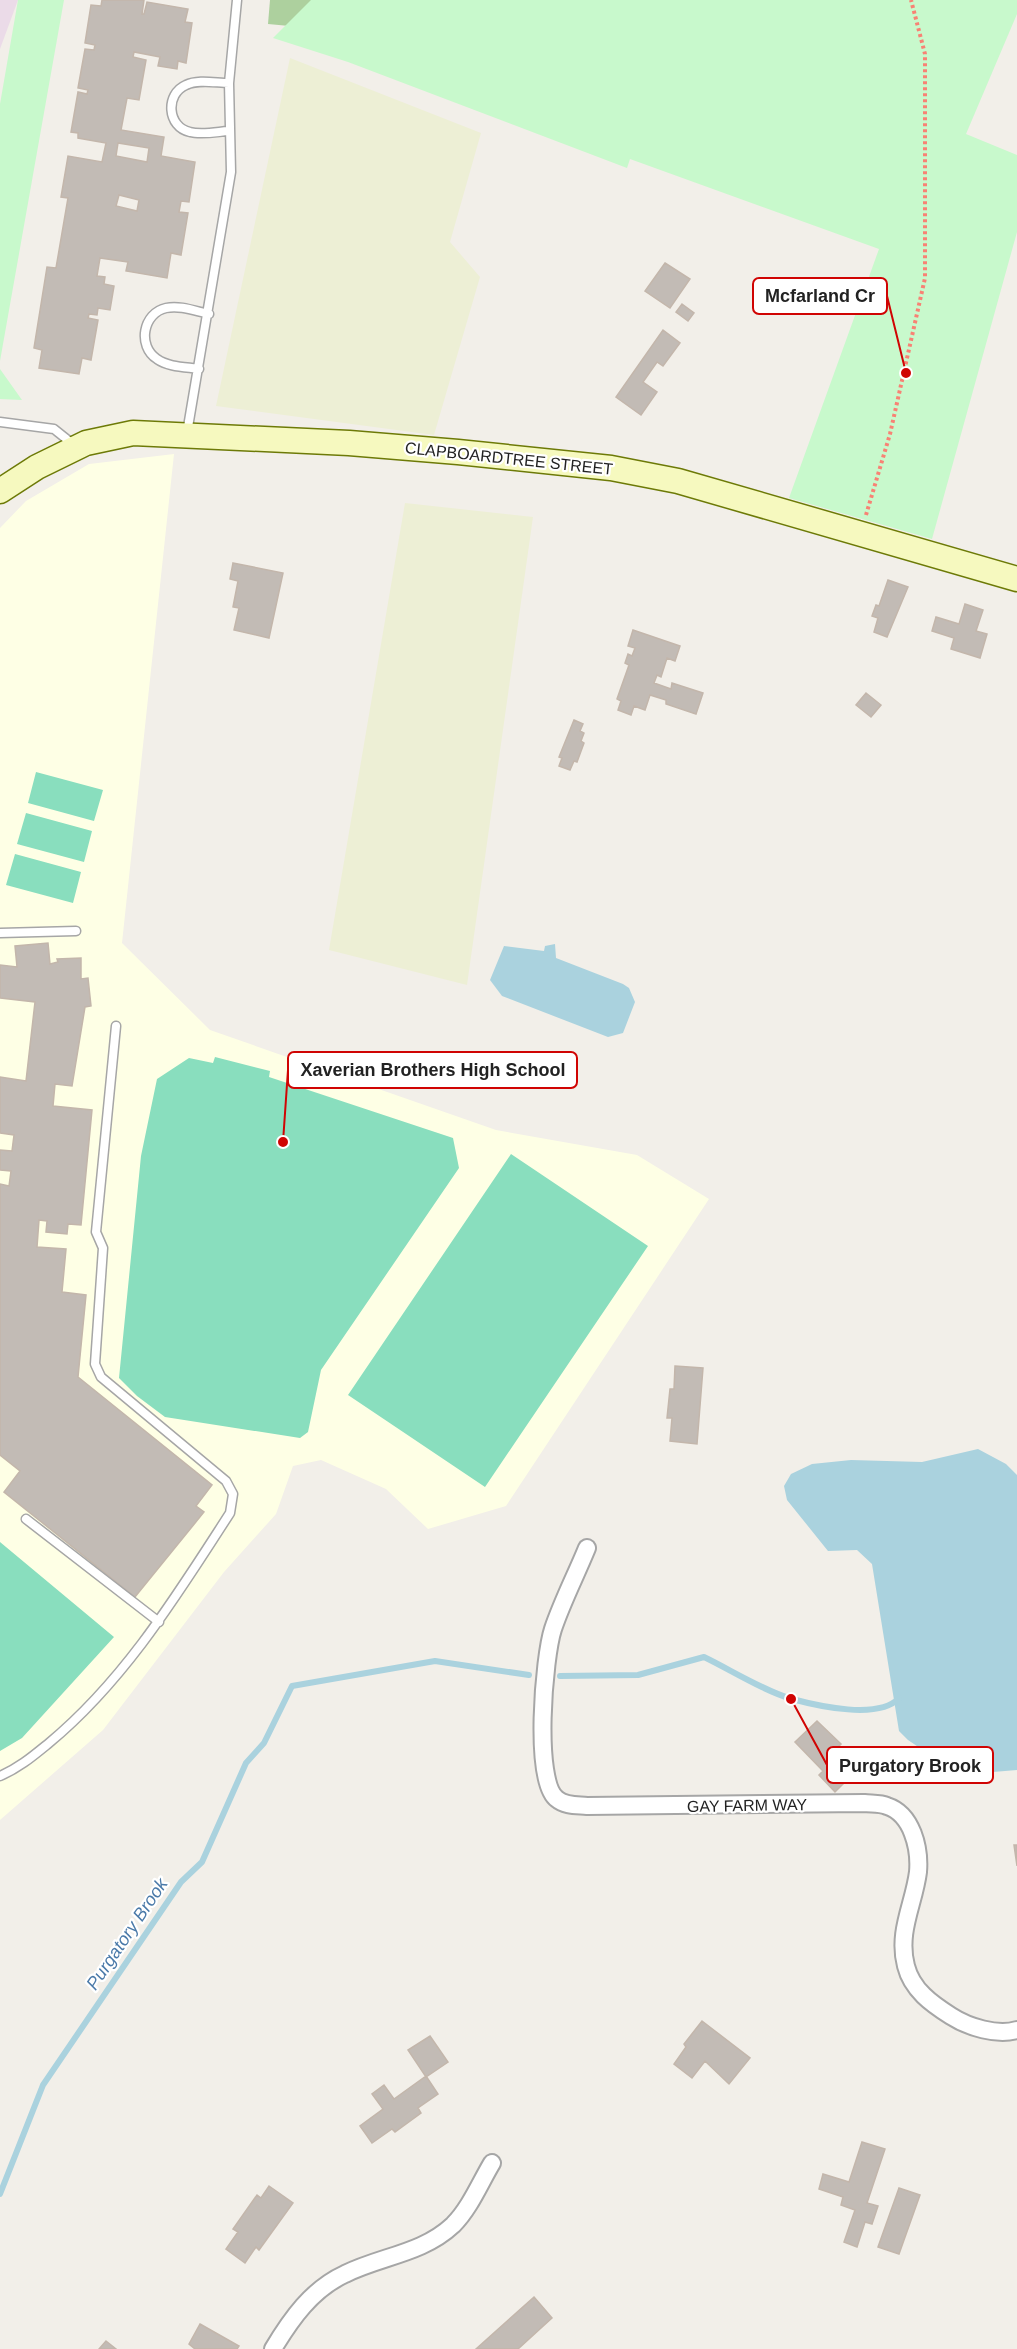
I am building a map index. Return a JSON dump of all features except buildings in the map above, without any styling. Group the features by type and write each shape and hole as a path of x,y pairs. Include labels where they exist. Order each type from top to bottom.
{"main road":[{"name":"CLAPBOARDTREE STREET","path":"0,491 37,467 77,447 133,433 349,443 611,468 678,481 861,532 1017,579"}],"street":[{"name":"GAY FARM WAY","path":"587,1548 553,1630 544,1681 544,1766 547,1784 555,1799 570,1805 587,1806 864,1803 888,1806 907,1819 916,1842 918,1872 905,1921 903,1947 906,1968 917,1990 934,2006 955,2019 981,2029 1017,2030"},
{"path":"273,2349 308,2299 327,2284 345,2273 416,2250 453,2225 466,2210 492,2163"}],"lane":[{"path":"187,435 231,172 228,131 229,83 237,0"},
{"path":"228,131 191,133 176,124 171,107 172,99 183,86 192,83 229,83"},
{"path":"199,369 159,361 147,349 144,331 153,316 168,308 208,314"},
{"path":"0,422 54,429 77,447"},
{"path":"0,933 76,932"},
{"path":"0,1776 17,1769 74,1722 159,1623 230,1513 233,1494 226,1481 101,1377 95,1364 103,1248 96,1232 116,1026"},
{"path":"26,1519 159,1623"}],"path":[{"path":"861,532 890,434 926,278 925,54 911,0"}],"shaded area":[{"path":"0,0 18,0 0,49"},
{"path":"290,58 481,133 450,242 480,277 434,435 216,406"},
{"path":"174,454 122,943 210,1030 496,1130 637,1155 709,1199 506,1506 428,1529 386,1489 321,1460 293,1466 276,1514 224,1572 103,1730 0,1820 0,528 26,501 89,464"},
{"path":"405,503 533,517 467,985 329,950"}],"green space":[{"path":"18,0 64,0 0,361 0,104"},
{"path":"270,0 328,0 300,27 268,24"},
{"path":"311,0 1017,0 1017,14 966,134 1017,155 1017,232 932,539 789,498 879,249 630,159 627,168 348,62 273,38"},
{"path":"0,369 22,400 0,399"},
{"path":"36,772 103,790 94,821 28,803"},
{"path":"26,813 92,831 84,862 17,844"},
{"path":"15,854 81,872 73,903 6,885"},
{"path":"215,1057 270,1071 269,1077 453,1138 459,1168 321,1370 308,1432 300,1438 165,1417 137,1396 119,1378 141,1156 157,1079 189,1058 213,1063"},
{"path":"511,1154 648,1246 485,1487 348,1395"},
{"path":"0,1542 114,1637 22,1738 0,1751"}],"water":[{"path":"555,944 556,958 629,988 635,1002 623,1033 608,1037 502,996 490,980 504,946 544,951 545,946"},
{"path":"978,1449 1006,1464 1017,1475 1017,1770 969,1774 954,1771 908,1740 899,1731 872,1564 857,1550 828,1551 787,1500 784,1486 791,1474 812,1464 851,1460 922,1462"}],"waterway":[{"name":"Purgatory Brook","path":"560,1676 638,1675 704,1657 770,1691 817,1705 863,1710 890,1705 899,1698"},
{"name":"Purgatory Brook","path":"0,2194 43,2085 181,1882 202,1862 246,1763 264,1743 292,1686 435,1661 529,1675"}],"place":[{"name":"Mcfarland Cr","path":"906,373"},
{"name":"Xaverian Brothers High School","path":"283,1142"},
{"name":"Purgatory Brook","path":"791,1699"}]}
